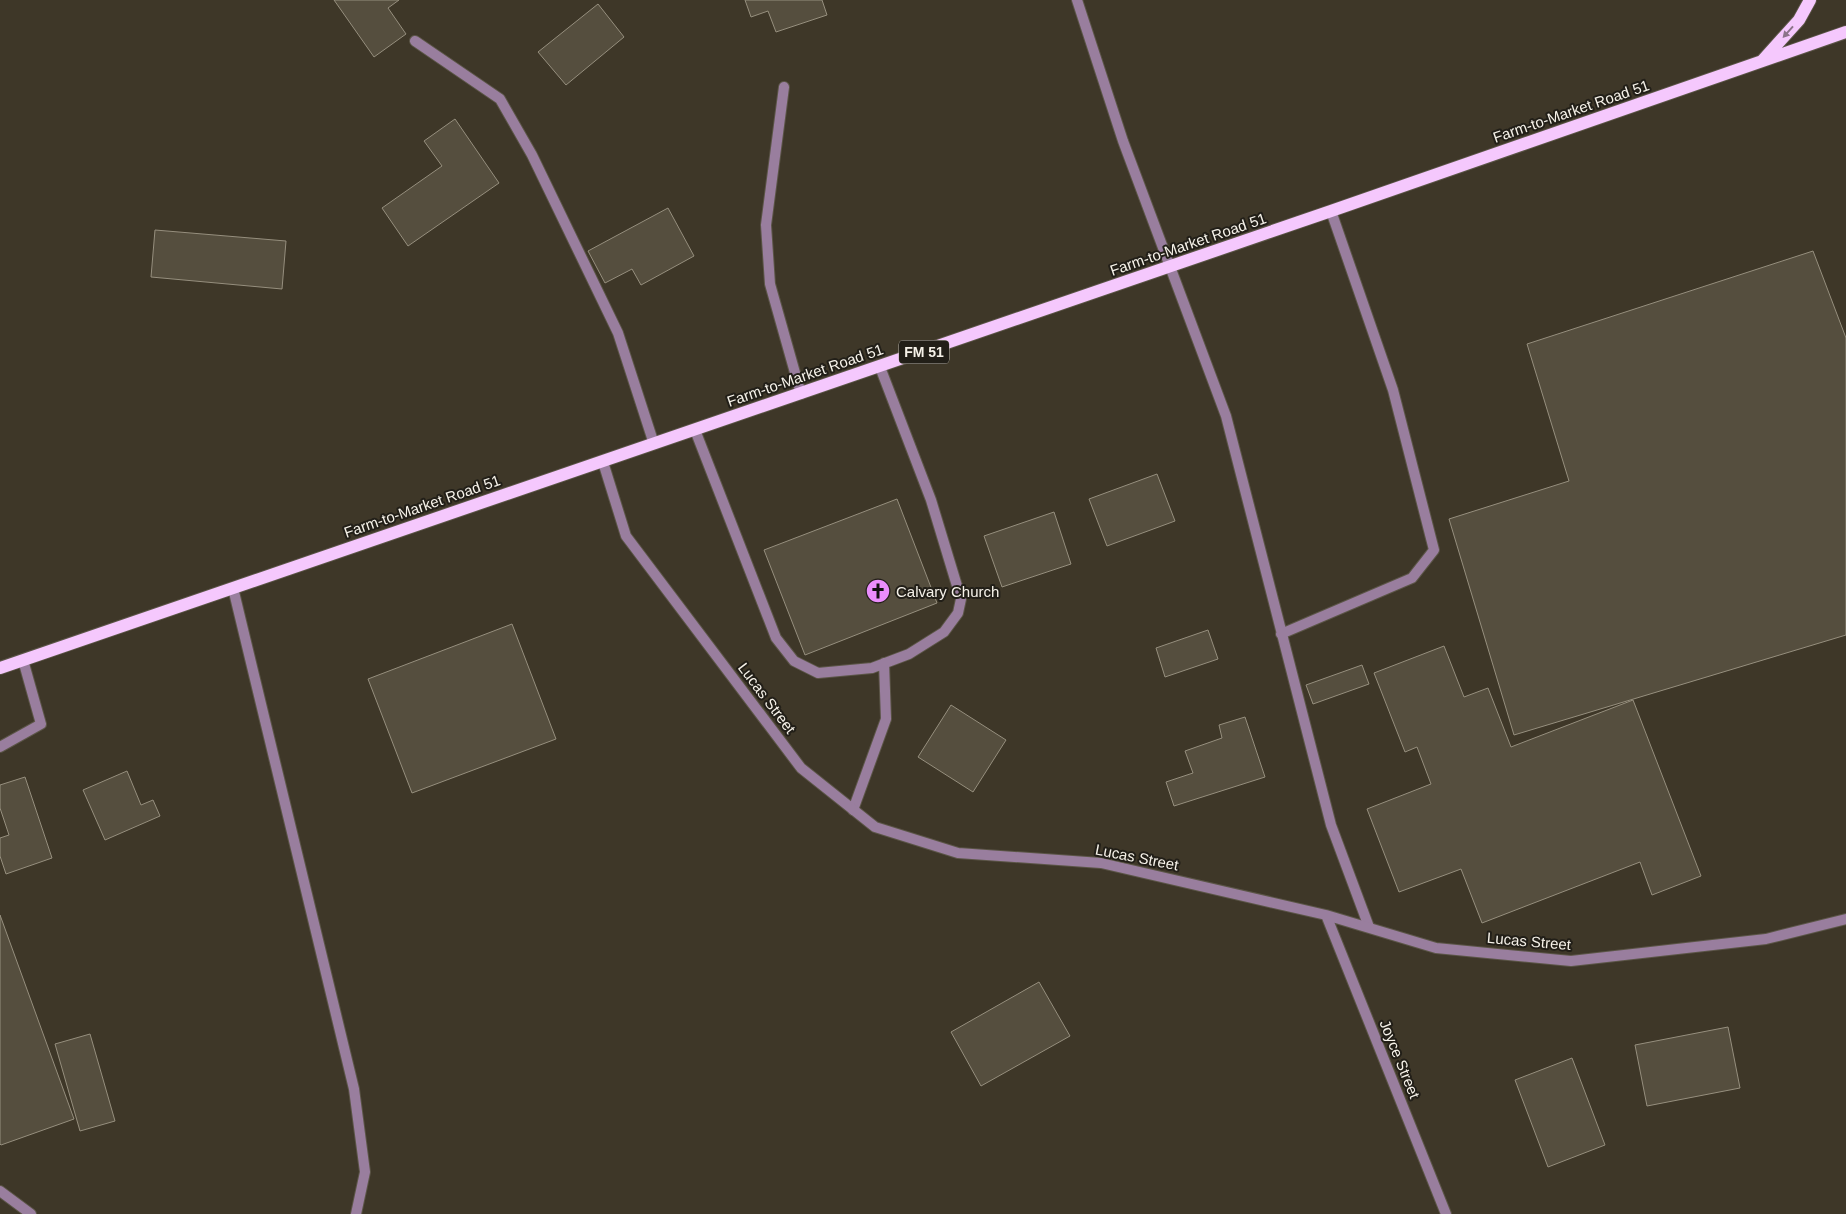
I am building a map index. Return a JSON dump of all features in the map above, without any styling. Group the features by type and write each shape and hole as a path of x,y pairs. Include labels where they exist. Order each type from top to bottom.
{"main road":[{"path":"1761,62 1799,20 1810,0"},
{"name":"Farm-to-Market Road 51","path":"0,668 1170,267 1846,32"}],"street":[{"path":"1077,0 1123,140 1226,416 1331,825 1369,928"},
{"path":"415,41 500,99 532,155 618,333 654,444"},
{"path":"784,87 766,225 770,284 801,394"},
{"path":"1281,634 1412,578 1434,550 1393,390 1331,211"},
{"path":"695,430 776,638 794,661 818,673 872,668 909,654 944,632 958,613 961,599 931,500 880,366"},
{"name":"Lucas Street","path":"603,462 626,536 801,768 875,827 958,853 1101,862 1326,914 1436,948 1571,961 1766,939 1846,919"},
{"path":"233,588 354,1089 365,1172 356,1214"},
{"path":"0,746 40,724 23,660"},
{"path":"854,810 886,719 884,663"},
{"name":"Joyce Street","path":"1326,914 1446,1214"},
{"path":"0,1191 31,1214"}],"building":[{"path":"334,0 399,0 388,8 406,34 374,57"},
{"path":"745,0 822,0 827,15 776,32 768,11 751,17"},
{"path":"598,4 624,37 566,85 538,52"},
{"path":"455,119 499,183 408,246 382,208 442,166 424,141"},
{"path":"668,208 694,256 641,285 632,269 605,283 588,251"},
{"path":"155,230 286,241 282,289 151,277"},
{"path":"1813,251 1846,338 1846,635 1514,735 1449,519 1569,481 1527,344"},
{"path":"1157,474 1175,521 1107,546 1089,499"},
{"path":"897,499 937,603 805,655 764,550"},
{"path":"1054,512 1071,564 1002,587 984,536"},
{"path":"512,624 556,739 412,793 368,679"},
{"path":"1208,630 1218,659 1165,677 1156,648"},
{"path":"1444,646 1464,697 1488,688 1511,747 1633,700 1701,876 1652,895 1640,862 1482,923 1461,869 1399,892 1367,809 1431,784 1417,747 1405,752 1374,673"},
{"path":"1362,665 1369,684 1313,704 1306,685"},
{"path":"951,705 1006,740 973,792 918,757"},
{"path":"1245,717 1265,777 1174,806 1166,782 1193,773 1185,751 1222,738 1219,725"},
{"path":"127,771 141,805 153,800 160,816 105,840 83,790"},
{"path":"25,777 52,858 6,874 0,856 0,838 9,835 0,808 0,785"},
{"path":"0,915 74,1119 1,1145 0,1144"},
{"path":"1039,982 1070,1036 981,1086 951,1032"},
{"path":"1728,1027 1740,1088 1647,1106 1635,1045"},
{"path":"90,1034 115,1121 80,1131 55,1044"},
{"path":"1572,1058 1605,1145 1548,1167 1515,1080"}],"place":[{"name":"Calvary Church","path":"878,591"}]}
